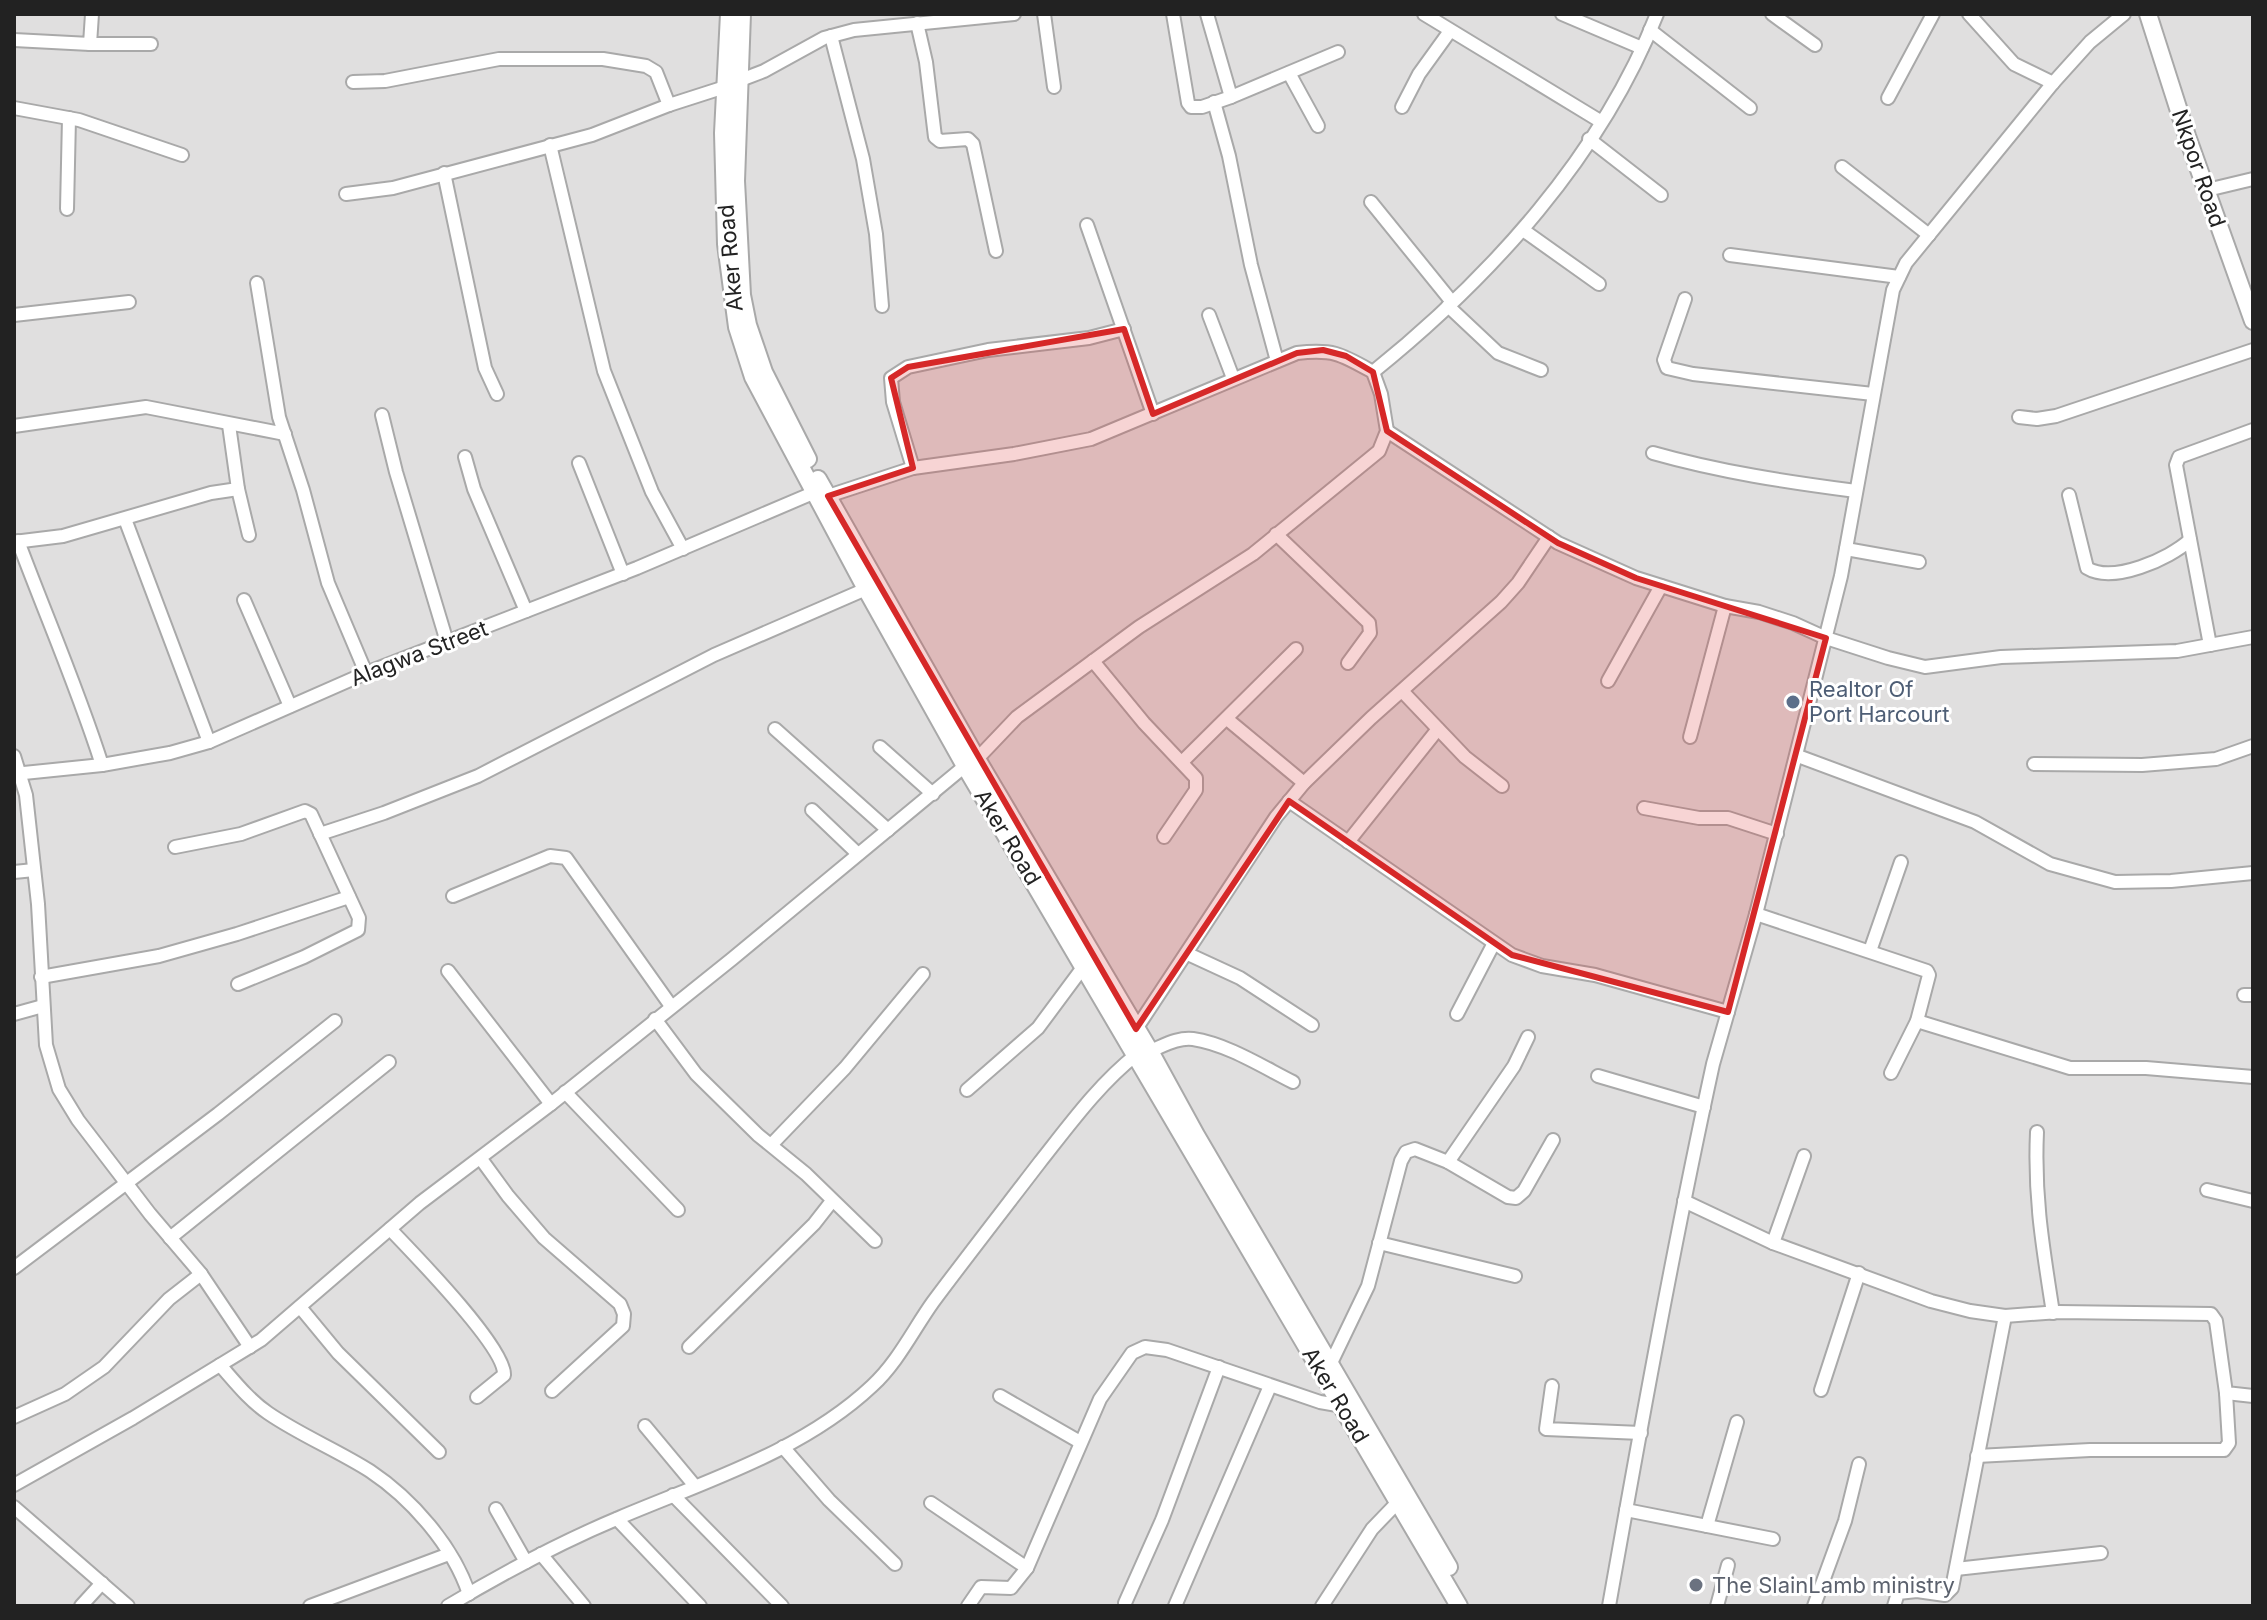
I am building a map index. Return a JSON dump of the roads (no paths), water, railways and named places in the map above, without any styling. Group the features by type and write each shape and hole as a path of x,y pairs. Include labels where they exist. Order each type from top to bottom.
{"street":[{"path":"90,44 92,14"},
{"name":"Aker Road","path":"729,14 742,295 748,325 764,372 866,589 1136,1029 1144,1052"},
{"name":"Aker Road","path":"732,84 742,14"},
{"path":"346,194 393,188 592,135 764,71 804,47 831,36 854,30 1014,14"},
{"path":"1044,14 1054,87"},
{"path":"1173,14 1191,107 1231,97 1338,52"},
{"path":"1207,14 1231,97"},
{"path":"1424,14 1600,121"},
{"path":"1562,14 1642,48"},
{"path":"14,1485 250,1347 390,1229 551,1104 933,794 1017,717 1139,627 1253,554 1379,451 1387,431 1381,394 1373,372 1450,304 1523,230 1589,139 1622,87 1657,14"},
{"path":"1772,14 1815,45"},
{"path":"1888,98 1933,14"},
{"path":"1969,14 2014,64 2053,83"},
{"path":"1609,1606 1704,1107 1798,756 1826,638 1846,549 1893,290 1906,263 2053,83 2090,42 2124,14"},
{"name":"Nkpor Road","path":"2148,14 2253,321"},
{"path":"917,23 926,62 935,137 940,141 968,139 973,144 996,251"},
{"path":"1650,30 1750,108"},
{"path":"1402,107 1419,74 1450,31"},
{"path":"831,36 863,159 876,234 882,306"},
{"path":"14,40 151,44"},
{"path":"353,82 385,81 499,59 603,59 646,66 656,72 669,105"},
{"path":"1289,73 1318,126"},
{"path":"1214,102 1229,156 1251,265 1277,361"},
{"path":"14,108 69,118 182,155"},
{"path":"67,209 69,118"},
{"path":"1589,139 1661,195"},
{"path":"550,145 604,371 646,478 683,549"},
{"path":"1842,167 1929,235"},
{"path":"444,173 485,368 497,394"},
{"path":"2207,190 2253,179"},
{"path":"1371,202 1450,304 1498,353 1541,370"},
{"path":"1087,225 1153,414"},
{"path":"1523,230 1599,284"},
{"path":"1730,255 1899,277"},
{"path":"257,283 268,360 285,434 328,583 366,673"},
{"path":"1685,299 1664,360 1667,368 1709,376 1873,394"},
{"path":"14,315 129,302"},
{"path":"1209,315 1233,378"},
{"path":"913,468 893,402 891,378 908,367 988,350 1089,338 1124,329"},
{"name":"Alagwa Street","path":"17,774 102,765 170,753 209,742 366,673 820,494 913,468 1014,454 1091,439 1297,353 1323,350 1346,356 1373,372"},
{"path":"2019,417 2037,419 2056,416 2253,350"},
{"path":"14,426 146,407 285,434"},
{"path":"382,415 447,642"},
{"path":"229,425 238,489 249,535"},
{"path":"2210,645 2176,465 2179,457 2253,430"},
{"path":"1387,431 1549,537 1636,578 1725,606 1759,612 1826,638 1925,667 2001,657 2138,654 2253,637"},
{"path":"1653,453 1718,470 1856,491"},
{"path":"465,457 474,489 526,611"},
{"path":"579,463 623,574"},
{"path":"102,765 83,706 16,541 63,536 211,493 238,489"},
{"name":"Aker Road","path":"820,494 1084,966 1144,1052 1398,1502 1472,1606"},
{"path":"2069,495 2087,568 2095,573 2112,573 2152,563 2178,551 2190,540"},
{"path":"125,519 209,742"},
{"path":"1276,534 1369,623 1370,633 1348,663"},
{"path":"1136,1029 1304,783 1360,728 1501,602 1549,537"},
{"path":"1846,549 1919,562"},
{"path":"1608,681 1661,586"},
{"path":"320,834 478,776 714,655 866,589"},
{"path":"244,600 290,706"},
{"path":"1690,737 1725,606"},
{"path":"1182,762 1296,649"},
{"path":"1093,661 1144,723 1194,775 1197,785 1164,837"},
{"path":"1402,691 1465,757 1502,786"},
{"path":"1227,719 1304,783"},
{"path":"775,729 888,830"},
{"path":"1348,842 1438,729"},
{"path":"2034,764 2142,765 2216,759 2253,746"},
{"path":"880,747 933,794"},
{"path":"14,756 17,774 26,795 46,1045 59,1089 78,1120 127,1184 201,1274 250,1347"},
{"path":"1798,756 1975,822 2050,864 2115,882 2171,881 2253,873"},
{"path":"1289,801 1512,955 1542,966 1595,975 1728,1012"},
{"path":"1644,808 1699,818 1728,818 1777,834"},
{"path":"812,810 858,854"},
{"path":"175,847 241,834 305,811 311,814 359,918 358,930 304,957 238,984"},
{"path":"453,896 550,856 566,858 671,1006"},
{"path":"1870,951 1901,862"},
{"path":"14,872 34,870"},
{"path":"41,977 159,956 349,897"},
{"path":"1756,914 1922,967 1929,973 1917,1021 1891,1073"},
{"path":"1457,1014 1494,943"},
{"path":"1188,954 1240,978 1312,1025"},
{"path":"967,1090 1038,1028 1084,966"},
{"path":"448,971 551,1104"},
{"path":"771,1145 845,1068 923,974"},
{"path":"14,1014 43,1006"},
{"path":"655,1019 696,1074 875,1241"},
{"path":"14,1268 335,1021"},
{"path":"1917,1021 2070,1068 2146,1068 2253,1077"},
{"path":"1448,1162 1514,1066 1528,1037"},
{"path":"460,1601 541,1554 783,1447 835,1416 873,1385 900,1354 931,1305 1071,1122 1120,1067 1144,1052 1178,1040 1192,1039 1219,1047 1293,1082"},
{"path":"170,1238 389,1062"},
{"path":"1598,1076 1704,1107"},
{"path":"565,1092 678,1210"},
{"name":"Aker Road","path":"1177,1113 1331,1363 1434,1552 1459,1606"},
{"path":"2037,1132 2035,1177 2038,1221 2053,1313"},
{"path":"1331,1363 1368,1286 1406,1152 1415,1149 1448,1162 1508,1197 1516,1198 1524,1191 1553,1140"},
{"path":"1773,1243 1804,1156"},
{"path":"481,1159 544,1238 620,1304 624,1314 623,1326 552,1391"},
{"path":"2207,1190 2253,1201"},
{"path":"689,1347 814,1224 832,1201"},
{"path":"1684,1201 1773,1243 1931,1301 1970,1311 2005,1316 2053,1313 2211,1314 2216,1321 2226,1393 2229,1443 2224,1450 2062,1450 1977,1456"},
{"path":"390,1229 450,1292 502,1360 504,1375 477,1397"},
{"path":"1379,1243 1515,1276"},
{"path":"1821,1390 1859,1273"},
{"path":"14,1417 65,1394 104,1367 169,1299 201,1274"},
{"path":"300,1307 338,1353 439,1452"},
{"path":"1894,1606 1898,1593 1917,1591 1945,1595 1952,1588 2005,1316"},
{"path":"968,1606 981,1587 1011,1588 1027,1568 1100,1399 1132,1353 1145,1347 1167,1350 1320,1402 1343,1406"},
{"path":"220,1365 246,1395 269,1414 372,1472 416,1510 460,1569 460,1601"},
{"path":"1125,1603 1162,1520 1219,1367"},
{"path":"1175,1606 1270,1386"},
{"path":"1552,1386 1546,1429 1641,1433"},
{"path":"2226,1393 2253,1396"},
{"path":"1000,1396 1080,1442"},
{"path":"1707,1526 1737,1422"},
{"path":"645,1426 695,1486"},
{"path":"783,1447 829,1500 895,1564"},
{"path":"1814,1606 1845,1521 1859,1464"},
{"path":"673,1495 782,1606"},
{"path":"1322,1606 1372,1529 1398,1502"},
{"path":"931,1503 1027,1568"},
{"path":"14,1507 128,1606"},
{"path":"496,1509 526,1562"},
{"path":"1626,1510 1773,1539"},
{"path":"617,1519 700,1606"},
{"path":"1956,1569 2101,1553"},
{"path":"310,1606 449,1554"},
{"path":"541,1554 584,1606"},
{"path":"1717,1606 1728,1565"},
{"path":"81,1606 102,1583"}],"place":[{"name":"Realtor Of Port Harcourt","path":"1793,702"},
{"name":"The SlainLamb ministry","path":"1696,1585"}]}
